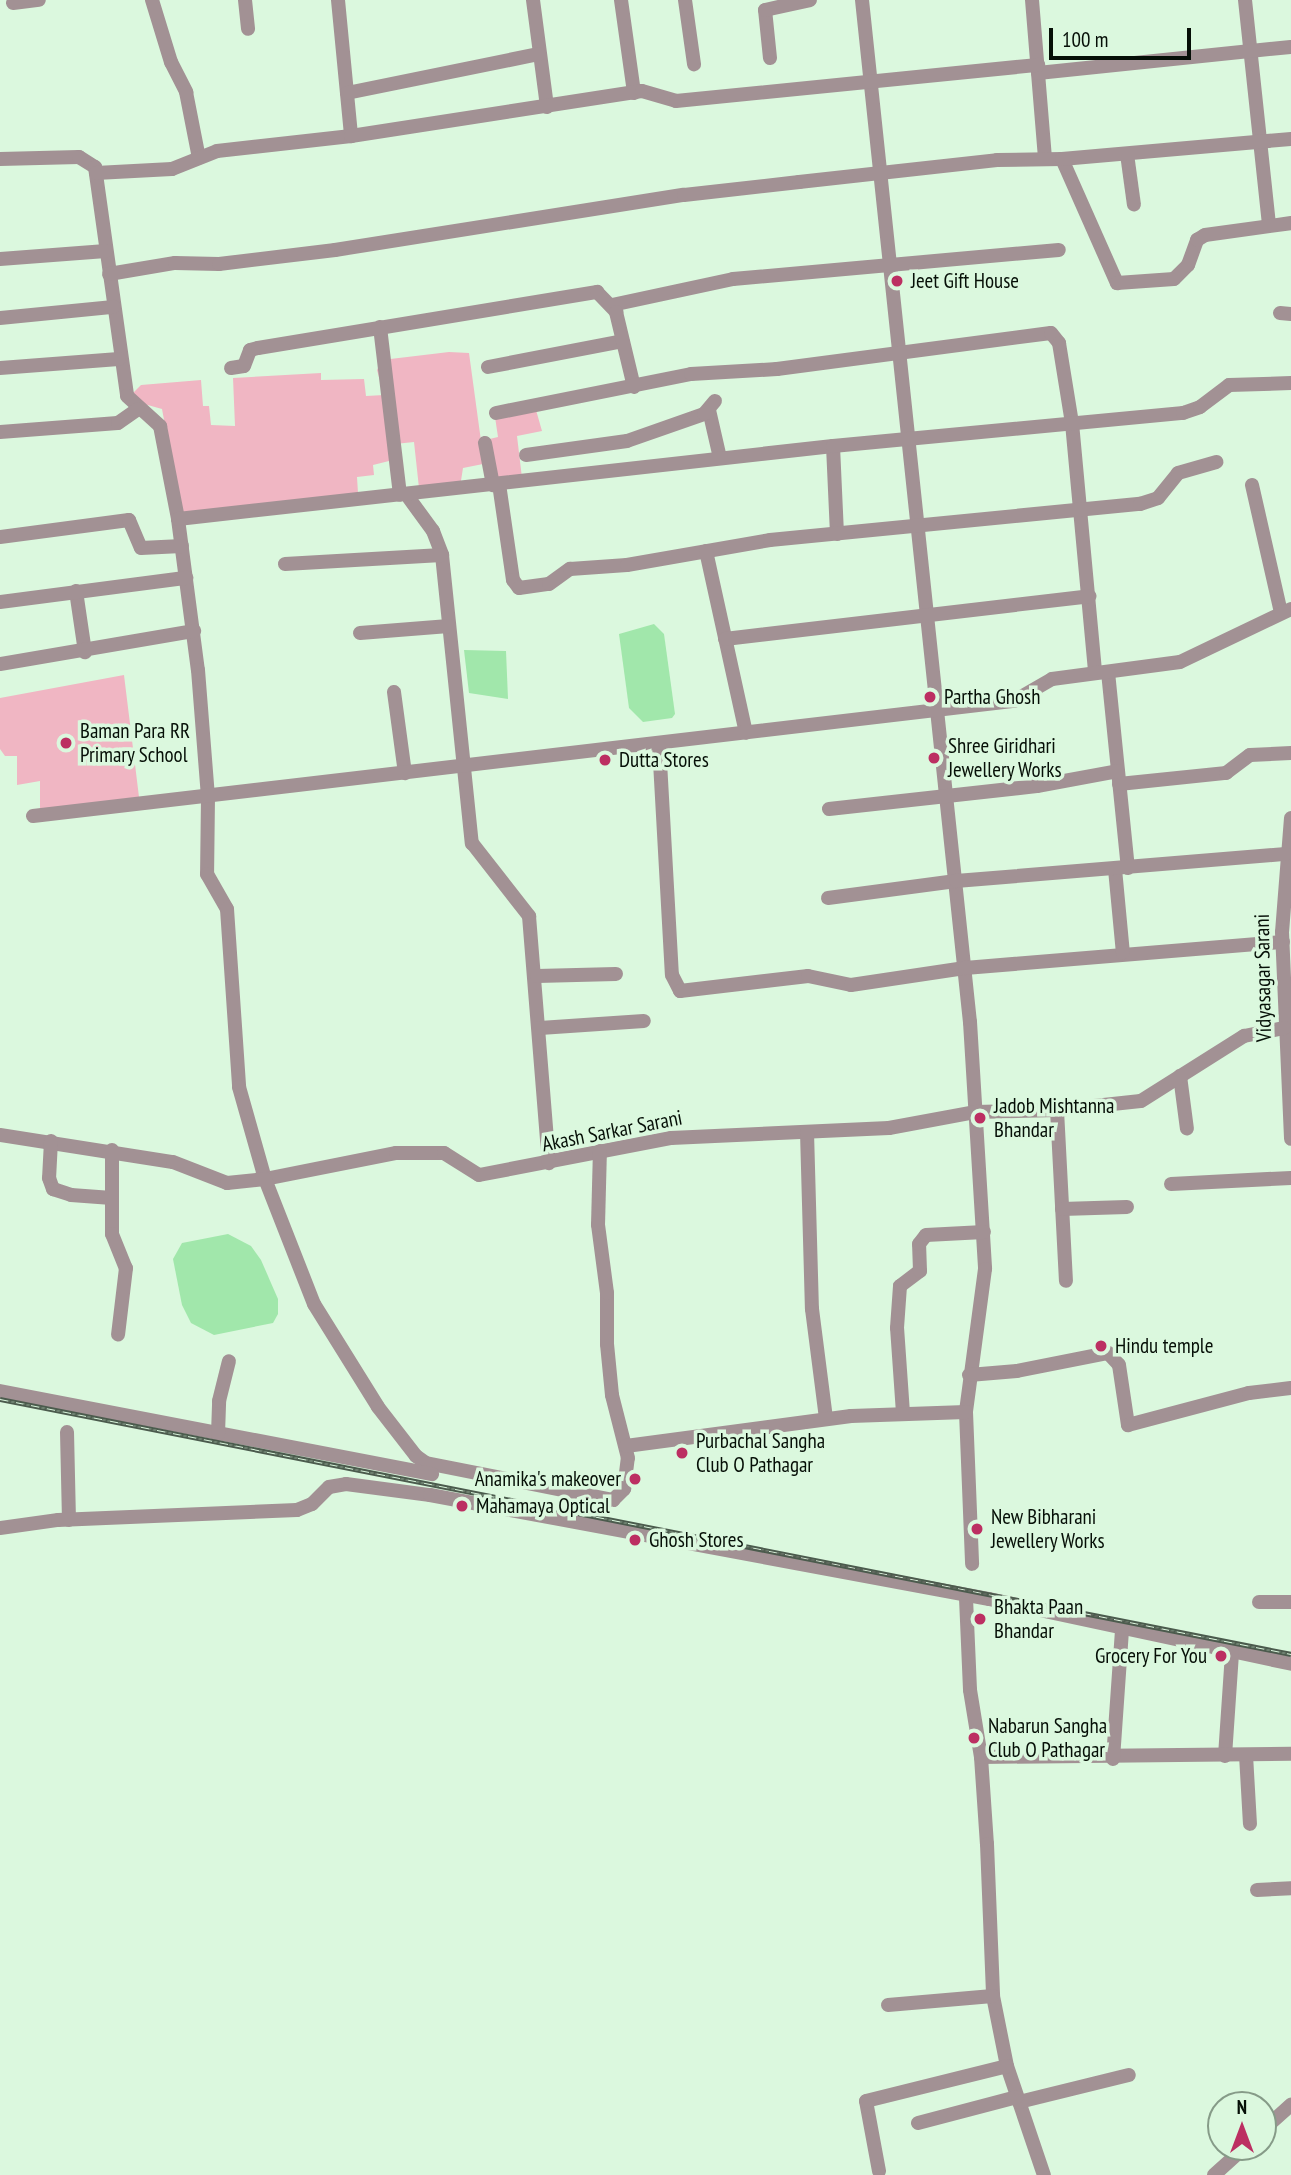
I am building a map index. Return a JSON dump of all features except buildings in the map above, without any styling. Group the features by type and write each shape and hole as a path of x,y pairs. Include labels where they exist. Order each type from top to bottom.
{"street":[{"path":"13,4 39,0"},
{"path":"152,0 171,62 187,92 199,158"},
{"path":"245,0 248,29"},
{"path":"338,0 351,136"},
{"path":"533,0 547,107"},
{"path":"621,0 634,93"},
{"path":"685,0 694,64"},
{"path":"770,58 765,10 810,0"},
{"path":"862,0 911,438 965,968 984,1232 985,1280 969,1375 966,1412 972,1564"},
{"path":"1032,0 1045,157"},
{"path":"1245,0 1269,224"},
{"path":"96,173 172,169 217,151 351,136 634,93 652,92 676,101 1291,47"},
{"path":"347,93 539,54"},
{"path":"108,274 175,263 219,264 335,250 684,195 1045,157 1062,159 1291,139"},
{"path":"1127,154 1134,205"},
{"path":"0,159 79,157 92,162 96,173 119,359 129,400 160,426 178,519 194,631 208,794 207,874 229,917 239,1087 265,1179 314,1304 405,1445 433,1469"},
{"path":"1062,159 1117,283 1174,279 1188,265 1200,237 1269,224 1291,223"},
{"path":"612,305 733,279 890,262 1059,250"},
{"path":"0,259 106,251"},
{"path":"231,368 244,366 250,351 258,348 597,292 612,305 634,387"},
{"path":"0,318 113,307"},
{"path":"380,327 403,494 433,531 442,555 472,843 526,908 537,976 549,1163"},
{"path":"496,414 691,374 777,369 1051,333 1059,343 1072,424 1089,596 1118,778 1124,953"},
{"path":"488,367 622,341"},
{"path":"0,368 119,359"},
{"path":"178,519 833,446 1183,413 1200,407 1229,386 1291,383"},
{"path":"526,455 614,445 712,406 720,458"},
{"path":"0,432 118,423 138,409"},
{"path":"485,443 496,484 513,580 519,588 549,584 570,569 836,534 1152,501 1178,473 1216,462"},
{"path":"833,446 836,534"},
{"path":"33,816 1014,701 1052,679 1180,662 1286,611 1252,485"},
{"path":"0,537 123,520 131,522 141,548 182,546"},
{"path":"706,551 746,733"},
{"path":"285,564 442,555"},
{"path":"0,602 186,578"},
{"path":"76,591 86,652"},
{"path":"725,639 927,613 1089,596"},
{"path":"360,633 449,625"},
{"path":"0,664 86,652 194,631"},
{"path":"394,692 405,773"},
{"path":"659,744 671,975 680,991 808,976 851,985 965,968 1285,935"},
{"path":"829,809 1118,778 1226,773 1250,755 1291,753"},
{"name":"Vidyasagar Sarani","path":"1290,823 1286,850 1287,1005 1284,1028 1291,1139"},
{"path":"828,898 956,881 1122,868 1286,850"},
{"path":"537,976 615,974"},
{"path":"540,1028 643,1021"},
{"name":"Akash Sarkar Sarani","path":"0,1135 112,1150 185,1166 227,1184 265,1179 324,1164 418,1151 444,1153 478,1175 671,1138 889,1128 975,1112 1057,1110 1141,1101 1244,1036 1284,1028"},
{"path":"1180,1076 1187,1129"},
{"path":"1057,1110 1066,1281"},
{"path":"807,1132 812,1309 826,1419"},
{"path":"51,1141 49,1178 53,1189 71,1195 112,1198"},
{"path":"112,1150 112,1234 126,1268 118,1335"},
{"path":"0,1391 218,1434 613,1500 624,1489 626,1446 612,1395 607,1344 607,1293 598,1225 600,1152"},
{"path":"1171,1184 1291,1178"},
{"path":"1062,1209 1127,1207"},
{"path":"903,1413 897,1328 900,1286 920,1271 919,1244 926,1235 984,1232"},
{"path":"969,1375 1017,1371 1108,1353 1119,1365 1128,1425 1248,1393 1291,1388"},
{"path":"218,1434 219,1401 229,1362"},
{"path":"626,1446 826,1419 903,1413 966,1412"},
{"path":"67,1432 69,1520"},
{"path":"430,1495 433,1469"},
{"path":"0,1528 69,1520 297,1510 340,1484 430,1495 966,1598 1291,1664"},
{"path":"966,1598 970,1690 981,1757 993,1996 1007,2066 1044,2175"},
{"path":"1259,1602 1291,1602"},
{"path":"1113,1759 1122,1629"},
{"path":"1225,1756 1232,1652"},
{"path":"981,1757 1113,1759 1291,1754"},
{"path":"1246,1755 1250,1824"},
{"path":"1257,1890 1291,1888"},
{"path":"888,2005 993,1996"},
{"path":"879,2171 866,2101 1007,2066"},
{"path":"918,2123 1129,2075"},
{"path":"1277,2118 1291,2105"},
{"path":"1214,2175 1230,2161"}],"shaded area":[{"path":"449,352 469,353 481,441 498,437 495,417 536,410 542,431 517,436 522,478 487,482 483,464 463,468 460,487 419,488 414,442 395,444 397,459 373,465 374,475 357,477 358,493 182,516 162,409 137,402 133,393 141,385 201,380 203,406 209,406 211,425 235,426 233,378 321,373 321,380 364,379 366,396 384,395 377,370 382,360"},
{"path":"654,624 664,634 675,714 672,718 643,722 629,708 619,634"},
{"path":"464,650 506,651 508,699 469,693"},
{"name":"Baman Para RR Primary School","path":"124,675 139,797 40,810 40,781 17,785 17,756 5,756 0,749 0,698"},
{"path":"228,1234 251,1246 261,1260 278,1299 278,1314 273,1323 214,1335 191,1323 182,1305 173,1259 182,1243"}],"railway":[{"path":"0,1399 1291,1654"}],"place":[{"name":"Jeet Gift House","path":"897,281"},
{"name":"Partha Ghosh","path":"930,697"},
{"name":"Baman Para RR Primary School","path":"66,743"},
{"name":"Shree Giridhari Jewellery Works","path":"934,758"},
{"name":"Dutta Stores","path":"605,760"},
{"name":"Jadob Mishtanna Bhandar","path":"980,1118"},
{"name":"Hindu temple","path":"1101,1346"},
{"name":"Purbachal Sangha Club O Pathagar","path":"682,1453"},
{"name":"Anamika's makeover","path":"635,1479"},
{"name":"Mahamaya Optical","path":"462,1506"},
{"name":"New Bibharani Jewellery Works","path":"977,1529"},
{"name":"Ghosh Stores","path":"635,1540"},
{"name":"Bhakta Paan Bhandar","path":"980,1619"},
{"name":"Grocery For You","path":"1221,1656"},
{"name":"Nabarun Sangha Club O Pathagar","path":"974,1738"}]}
